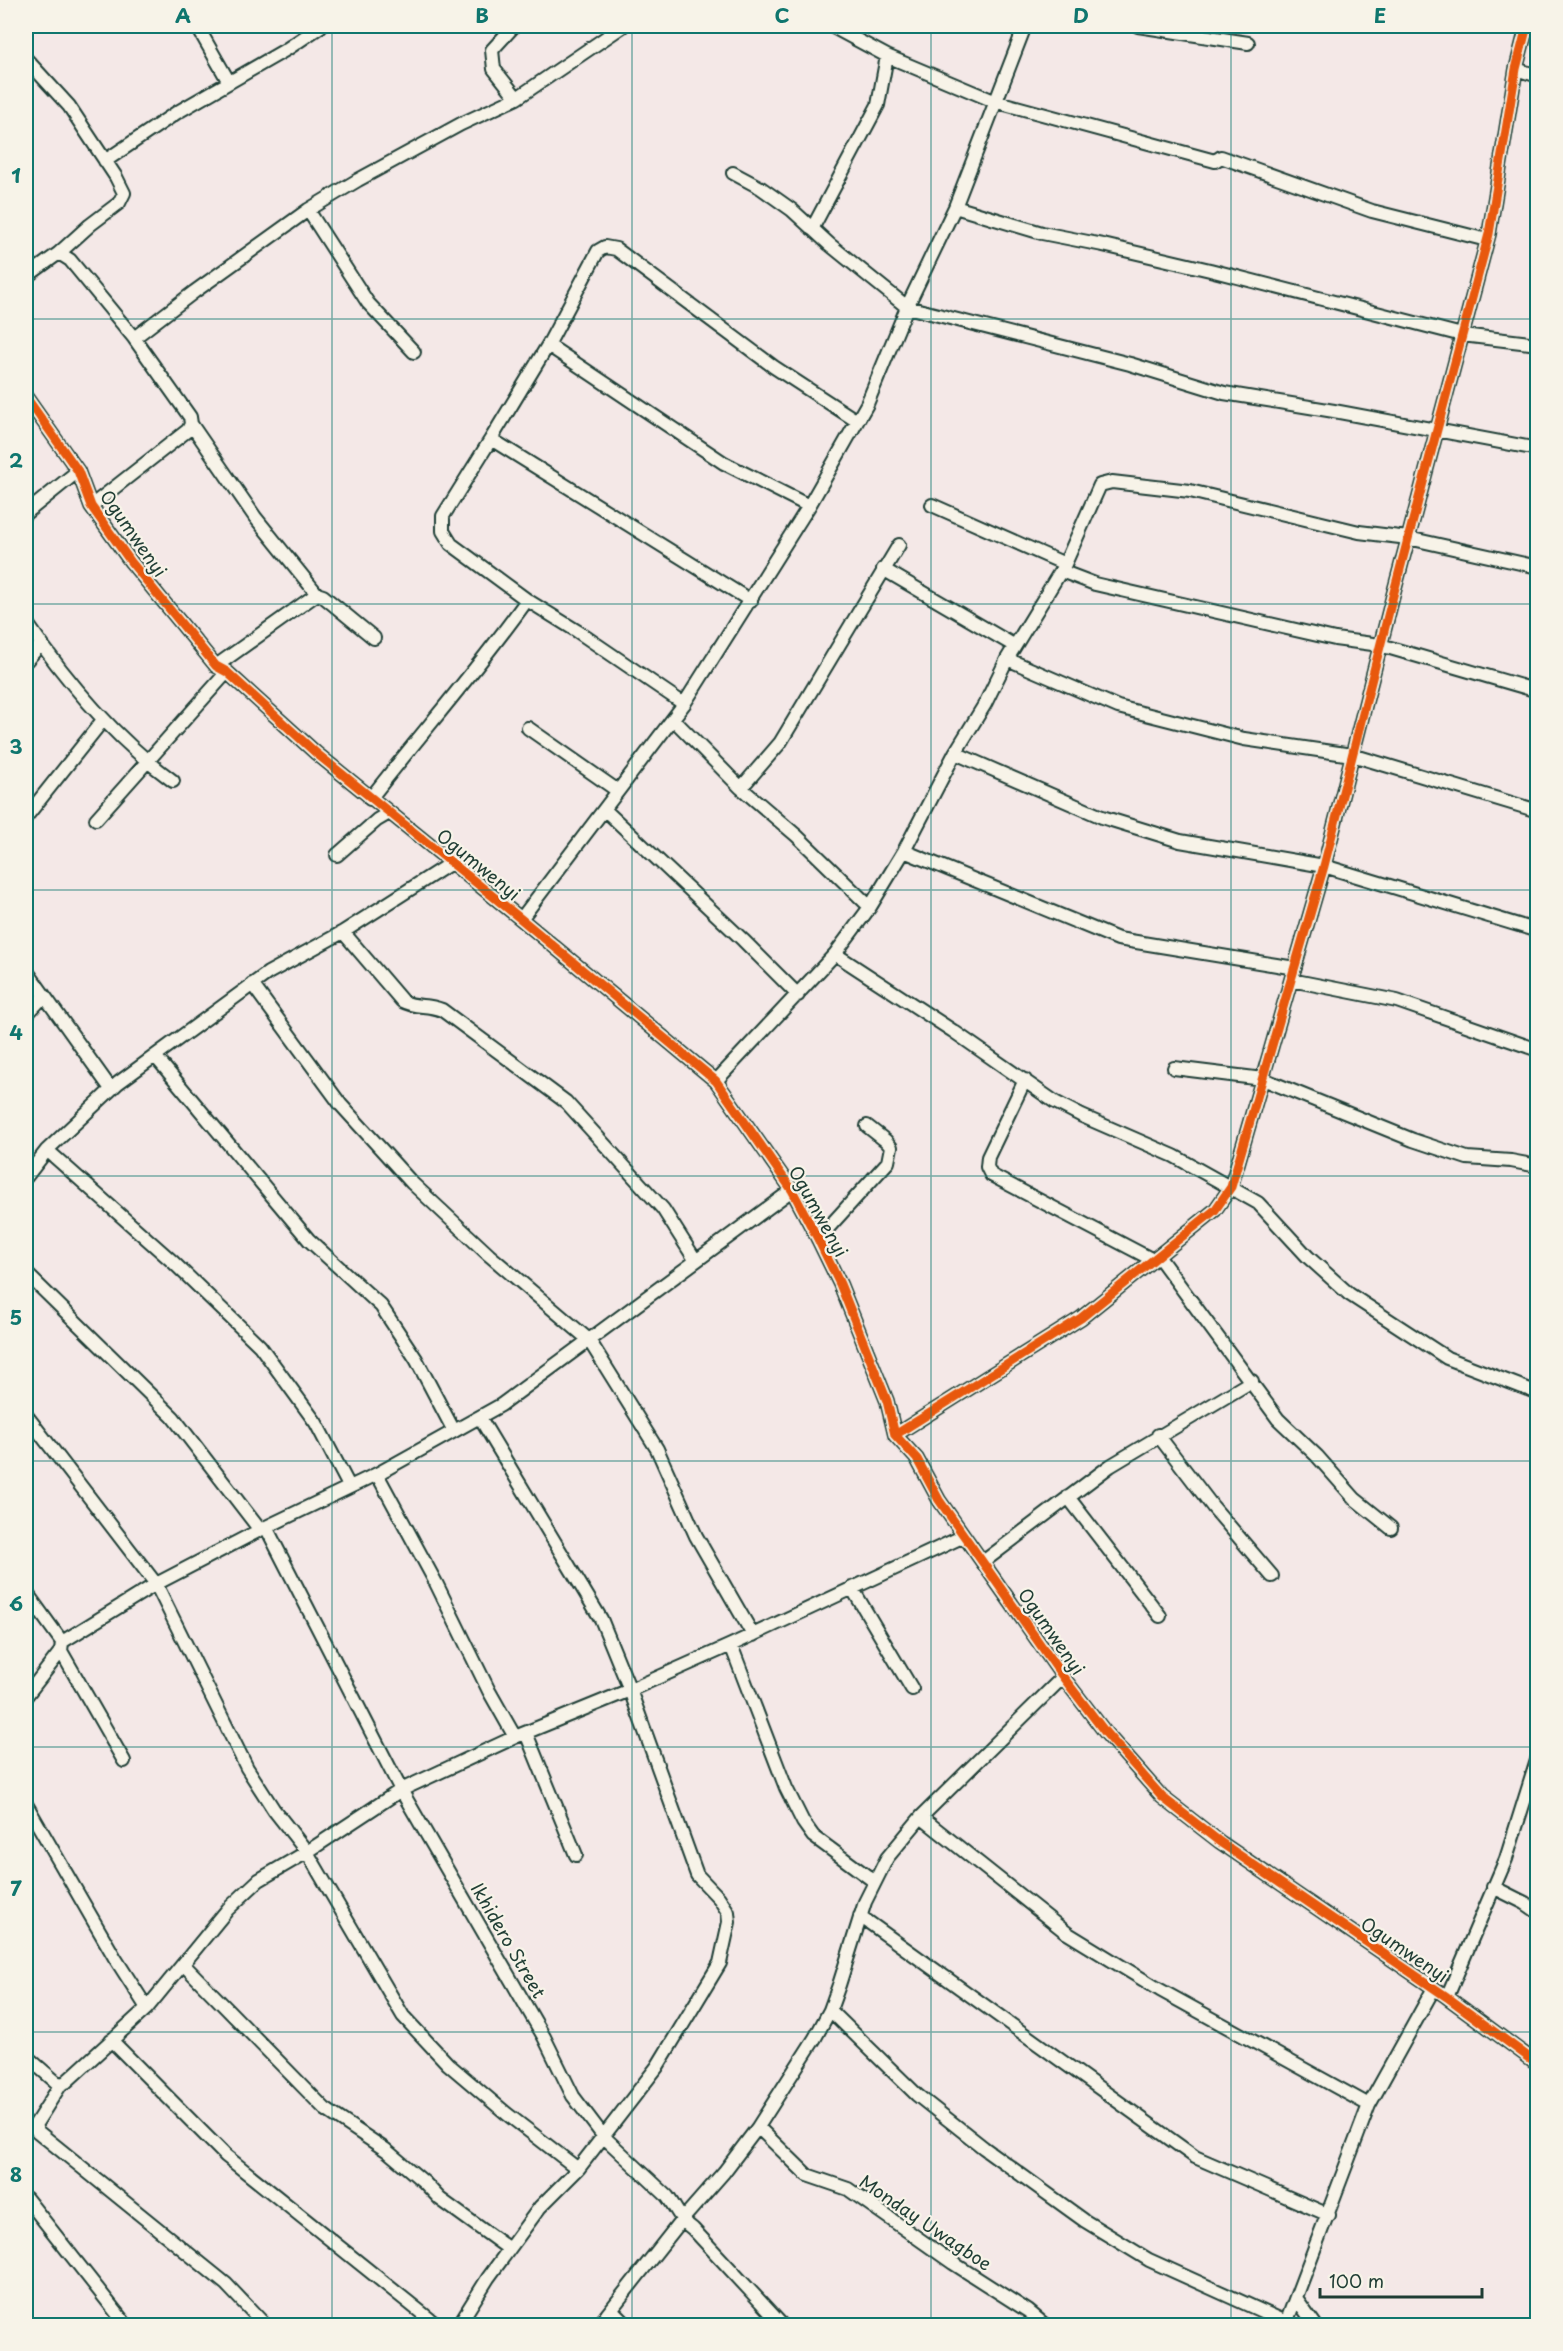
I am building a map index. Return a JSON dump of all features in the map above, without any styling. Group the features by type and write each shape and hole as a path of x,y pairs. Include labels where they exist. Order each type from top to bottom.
{"street":[{"path":"197,26 229,82"},
{"path":"105,161 176,113 287,49 320,26"},
{"path":"514,26 492,50 494,69 517,98"},
{"path":"134,338 308,210 357,180 440,135 517,98 623,26"},
{"path":"831,26 887,56 994,101 1215,161 1221,157 1372,211 1487,240"},
{"path":"521,919 684,704 809,506 867,404 907,307 955,207 994,101 1025,26"},
{"path":"1138,26 1248,43"},
{"path":"895,1435 1081,1318 1215,1210 1231,1187 1324,866 1487,240 1516,69 1527,26"},
{"path":"812,229 878,105 887,56"},
{"path":"26,59 69,106 124,193 119,203 26,277"},
{"path":"1516,69 1538,76"},
{"path":"733,173 792,210 907,307 1130,364 1224,393 1538,449"},
{"path":"955,207 1042,233 1210,270 1462,335 1538,344"},
{"path":"308,210 368,303 414,352"},
{"path":"684,704 527,600 451,544 443,531 443,516 548,345 598,251 604,247 616,249 774,367 857,421"},
{"path":"59,253 77,266 134,338 190,417 191,424 255,517 317,594 323,596 374,638"},
{"path":"548,345 724,463 809,506"},
{"name":"Ogumwenyi","path":"26,397 78,471 91,506 138,571 221,669 370,799 521,919 716,1081 792,1190 818,1239 840,1284 887,1401 895,1435 917,1459 939,1500 1063,1677 1105,1732 1162,1797 1220,1842 1536,2059"},
{"path":"91,506 188,430 191,424"},
{"path":"491,440 751,601"},
{"path":"26,513 78,471"},
{"path":"716,1081 835,954 870,907 904,851 955,753 985,704 1007,659 1063,567 1100,485 1112,482 1190,491 1359,532 1408,538 1538,567"},
{"path":"932,505 1106,587 1335,639 1380,645 1538,691"},
{"path":"741,788 780,743 899,545"},
{"path":"883,569 1015,646"},
{"path":"96,819 221,669 317,594"},
{"path":"370,799 436,715 494,647 527,600"},
{"path":"26,622 103,720 146,761 173,781"},
{"path":"26,661 41,644"},
{"path":"1007,659 1118,707 1244,739 1352,755 1538,812"},
{"path":"26,817 103,720"},
{"path":"673,720 741,788 798,836 870,907"},
{"path":"528,728 618,792"},
{"path":"955,753 1102,817 1180,841 1324,866 1538,931"},
{"path":"605,810 798,995"},
{"path":"338,855 377,820 389,813"},
{"path":"904,851 1118,939 1293,974 1397,1001 1538,1050"},
{"path":"26,1177 47,1150 111,1089 252,984 267,973 343,932 451,863"},
{"path":"343,932 402,1001 414,1007 428,1004 442,1010 566,1102 663,1209 696,1261"},
{"path":"835,954 1055,1102 1174,1156 1258,1203 1308,1257 1365,1306 1447,1358 1538,1393"},
{"path":"26,970 111,1089"},
{"path":"252,984 341,1105 412,1183 489,1255 589,1340 657,1449 696,1536 753,1635"},
{"path":"26,1015 44,996"},
{"path":"155,1056 309,1240 381,1306 416,1359 454,1431"},
{"path":"1174,1068 1263,1079 1413,1140 1467,1158 1511,1161 1538,1166"},
{"path":"1025,1080 988,1157 987,1167 991,1175 1155,1258 1252,1381 1278,1419 1317,1456 1355,1499 1391,1528"},
{"path":"818,1239 888,1162 891,1147 867,1126"},
{"path":"47,1150 173,1262 260,1346 315,1423 349,1486"},
{"path":"26,1696 62,1646 156,1584 263,1528 377,1474 480,1418 524,1389 792,1190"},
{"name":"Ikhidero Street","path":"26,1273 173,1417 263,1528 401,1790 544,2037 573,2096 604,2137 667,2196 676,2207 681,2220 693,2229 783,2325"},
{"path":"983,1562 1110,1466 1158,1435 1252,1381"},
{"path":"26,1415 156,1584 247,1768 274,1810 307,1852 403,2016 448,2064 578,2169"},
{"path":"458,2325 466,2310 540,2207 578,2169 657,2067 720,1963 729,1922 728,1912 719,1898 697,1875 630,1690 601,1619 480,1418"},
{"path":"1158,1435 1213,1508 1272,1576"},
{"path":"377,1474 436,1583 489,1691 521,1735 576,1855"},
{"path":"1068,1497 1160,1616"},
{"path":"266,2325 226,2284 37,2131 35,2125 61,2084 66,2082 147,2008 228,1909 259,1880 307,1852 401,1790 521,1735 731,1645 964,1536"},
{"path":"852,1588 912,1689"},
{"path":"26,1592 62,1646 124,1761"},
{"path":"731,1645 786,1788 803,1822 818,1840 875,1882"},
{"path":"598,2325 681,2220 724,2172 758,2127 815,2038 830,2010 860,1916 887,1858 921,1817 1063,1677"},
{"path":"1447,1997 1517,1828 1538,1757"},
{"path":"26,1804 115,1958 147,2008"},
{"path":"921,1817 1067,1933 1160,1990 1369,2105"},
{"path":"1493,1887 1538,1912"},
{"path":"860,1916 1195,2157 1329,2215"},
{"path":"183,1964 325,2109 386,2150 424,2182 440,2199 509,2249"},
{"path":"830,2010 917,2095 984,2148 1085,2221 1149,2260 1286,2324 1369,2105 1434,1988"},
{"path":"111,2040 226,2156 438,2325"},
{"path":"26,2056 61,2084"},
{"name":"Monday Uwagboe","path":"758,2127 807,2175 848,2189 1046,2325"},
{"path":"26,2198 127,2325"},
{"path":"1296,2298 1316,2325"},
{"path":"612,2310 628,2325"}],"cycle path":[{"path":"895,1435 1081,1318 1215,1210 1231,1187 1324,866 1489,234 1516,69 1527,26"},
{"path":"26,397 78,471 91,506 131,562 216,666 227,672 316,753 716,1081 792,1190 818,1239 840,1284 887,1401 895,1435 917,1459 939,1500 1063,1677 1105,1732 1162,1797 1220,1842 1447,1997 1538,2064"}]}
